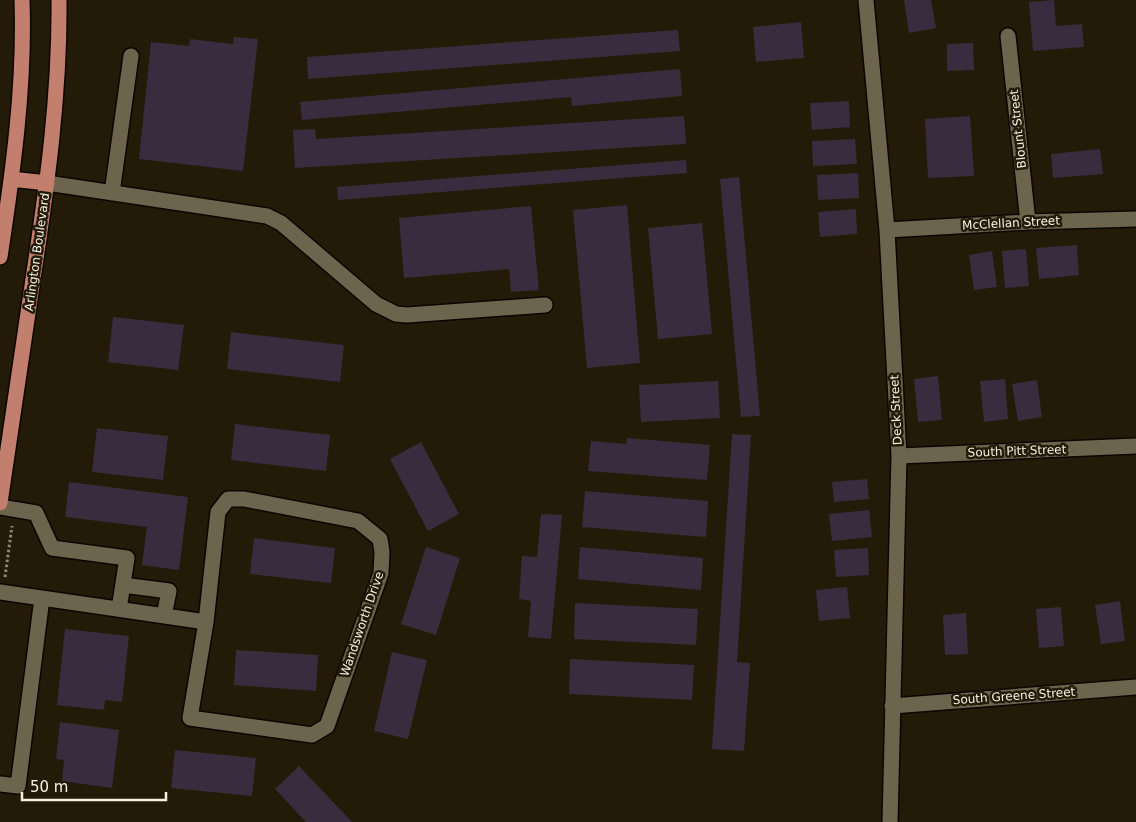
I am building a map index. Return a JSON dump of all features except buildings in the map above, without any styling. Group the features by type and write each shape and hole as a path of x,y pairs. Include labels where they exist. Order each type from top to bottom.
{"main road":[{"path":"0,257 6,178 17,141 23,31 22,0"},
{"name":"Arlington Boulevard","path":"0,505 47,183 58,57 59,0"},
{"path":"6,178 47,183"}],"street":[{"name":"Deck Street","path":"866,0 887,230 899,456 890,822"},
{"name":"Blount Street","path":"1008,36 1028,222"},
{"path":"112,193 131,56"},
{"path":"47,183 267,216 281,223 376,304 396,314 406,315 545,304"},
{"name":"McClellan Street","path":"887,230 1136,218"},
{"name":"South Pitt Street","path":"899,456 1136,446"},
{"name":"Wandsworth Drive","path":"228,499 244,499 358,521 380,539 382,552 381,573 327,726 312,735 190,718 206,622 218,512 228,499"},
{"path":"0,505 36,513 52,548 127,558 119,609"},
{"path":"124,584 169,590 164,616"},
{"path":"0,592 206,622"},
{"path":"0,784 18,786 42,598"},
{"name":"South Greene Street","path":"892,706 1136,687"}],"path":[{"path":"5,574 13,523"}]}
